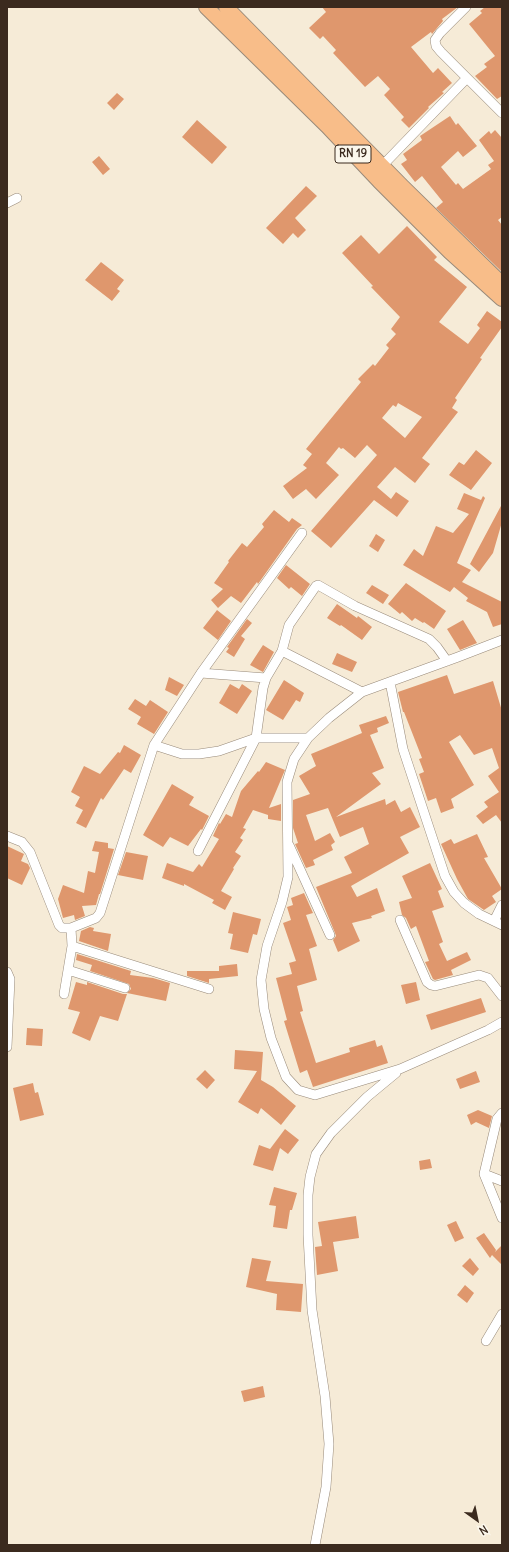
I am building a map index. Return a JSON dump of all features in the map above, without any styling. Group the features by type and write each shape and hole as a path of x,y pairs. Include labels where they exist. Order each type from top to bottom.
{"main road":[{"name":"RN 19","path":"206,7 326,126 377,169 502,284"},
{"name":"RN 19","path":"226,7 377,169 450,252 502,299"}],"street":[{"path":"466,7 440,33 436,40 436,46 502,113"},
{"path":"377,169 467,78"},
{"path":"7,203 17,198"},
{"path":"7,836 22,842 30,852 59,925 62,928 71,928 96,918 100,913 154,745 201,673 302,533"},
{"path":"198,850 256,738 263,688 266,678 282,651 289,625 316,586 318,585 355,606 429,639 447,661"},
{"path":"502,640 362,692 334,714 308,738 294,759 287,782 288,877 282,902 267,946 261,980 264,1010 271,1038 286,1077 298,1090 315,1095 400,1069 488,1030 502,1022"},
{"path":"282,651 362,692"},
{"path":"201,673 266,678"},
{"path":"390,682 403,748 445,876 454,892 464,903 498,923 502,905"},
{"path":"154,745 182,754 199,754 218,751 256,738 308,738"},
{"path":"288,842 330,935"},
{"path":"400,920 427,982 431,985 435,986 479,975 488,978 502,996"},
{"path":"64,994 72,946 71,928"},
{"path":"72,946 209,989"},
{"path":"68,970 125,988"},
{"path":"7,972 10,979 7,1048"},
{"path":"315,1545 326,1487 329,1444 326,1396 312,1310 308,1235 308,1196 310,1177 316,1154 331,1133 367,1097 400,1069"},
{"path":"502,1113 498,1119 484,1174 502,1218"},
{"path":"484,1174 502,1181"},
{"path":"486,1342 502,1314"}],"building":[{"path":"322,7 458,7 442,19 443,21 432,34 431,32 411,47 433,73 438,68 452,83 409,128 401,120 404,117 384,95 390,89 378,76 365,87 333,53 336,50 323,36 320,39 309,28 326,12"},
{"path":"485,7 502,7 502,96 497,99 475,76 487,67 484,64 495,56 469,24 482,13 480,11"},
{"path":"117,93 124,99 114,110 107,103"},
{"path":"450,116 456,125 458,123 477,146 463,157 458,151 441,167 456,185 458,183 463,189 491,169 488,165 494,161 479,140 489,131 491,134 495,130 502,138 502,217 498,220 502,225 502,272 436,208 443,202 422,176 415,182 401,164 407,160 403,154 422,140 420,136"},
{"path":"197,120 227,147 212,164 182,137"},
{"path":"99,156 110,169 103,175 92,162"},
{"path":"306,186 317,196 295,218 306,230 298,238 293,233 283,244 266,228"},
{"path":"407,226 437,257 434,260 467,287 439,322 468,344 480,328 477,325 487,311 502,322 502,327 480,358 482,359 455,398 457,400 452,408 458,412 422,458 430,464 415,483 395,467 377,487 391,499 396,492 409,501 397,517 374,500 331,548 311,531 377,455 367,445 355,458 343,448 341,449 339,447 326,463 339,475 316,499 306,489 293,499 283,486 307,468 303,465 312,454 306,449 361,382 358,379 373,364 375,366 389,348 386,345 396,334 391,329 400,317 371,287 373,286 342,253 361,235 379,254","holes":["398,403 422,417 405,438 382,418 393,405 396,407"]},
{"path":"101,262 124,280 117,289 120,291 112,301 85,280"},
{"path":"476,450 492,463 471,490 449,475 459,462 464,465"},
{"path":"464,493 481,500 483,496 485,498 457,563 471,570 462,582 502,602 502,624 493,627 487,612 466,601 468,598 454,587 450,592 403,565 414,549 423,556 436,526 453,533 469,514 457,509"},
{"path":"502,504 502,522 493,553 479,572 470,564"},
{"path":"274,510 289,522 292,518 302,525 297,529 258,584 257,582 241,603 231,596 218,608 211,600 223,589 214,583 242,543 247,547 264,527 262,524"},
{"path":"376,534 385,540 378,552 369,546"},
{"path":"286,565 310,584 302,596 291,587 289,589 277,578"},
{"path":"406,583 446,611 434,629 415,618 412,621 402,612 400,614 388,604"},
{"path":"372,585 389,595 383,604 366,593"},
{"path":"337,604 357,618 358,616 372,627 362,640 341,625 340,626 327,618"},
{"path":"217,610 231,621 218,640 203,628"},
{"path":"247,619 252,623 241,636 245,639 234,657 226,652 229,648 227,647"},
{"path":"463,620 477,643 460,650 447,629"},
{"path":"263,645 274,652 263,672 250,665"},
{"path":"337,653 357,662 352,672 332,664"},
{"path":"447,675 454,694 493,681 502,711 502,823 496,815 483,824 476,816 488,807 484,802 499,792 488,776 499,768 492,748 474,755 460,735 449,742 474,785 451,799 454,808 441,813 436,798 428,801 419,774 424,772 419,759 422,758 403,712 398,692"},
{"path":"169,677 184,685 177,696 165,690"},
{"path":"284,680 304,693 300,702 296,700 283,720 266,710"},
{"path":"230,684 239,689 242,684 252,691 237,714 219,703"},
{"path":"135,699 146,706 150,700 168,712 154,734 137,724 141,717 128,709"},
{"path":"386,716 389,723 377,728 378,732 370,735 384,768 372,773 381,784 336,817 385,799 386,805 395,800 401,812 410,807 420,827 400,837 409,853 351,886 357,897 377,888 385,911 371,916 372,918 352,923 360,941 338,952 333,940 336,936 335,933 316,887 352,873 344,857 369,844 363,827 340,837 328,808 306,815 315,841 330,833 335,842 331,845 333,850 313,860 315,865 306,868 295,844 298,843 293,828 293,800 310,794 299,776 316,766 311,754 362,733 359,725"},
{"path":"124,745 141,755 131,773 124,769 103,800 101,798 86,828 76,823 83,810 75,806 80,797 71,792 84,766 100,774 118,752 120,753"},
{"path":"266,762 285,770 269,808 281,804 281,821 268,819 268,815 253,810 243,828 246,829 240,838 243,840 235,852 241,856 221,891 232,897 225,910 212,903 214,900 184,884 184,886 162,878 167,863 193,872 199,864 202,867 219,839 213,836 219,823 220,824 226,814 232,817 241,791 258,771 259,772"},
{"path":"172,784 194,797 189,805 209,816 202,830 201,829 188,846 170,837 163,847 143,835"},
{"path":"477,834 488,857 484,858 502,889 492,896 496,902 484,910 468,899 441,844 451,839 454,844"},
{"path":"95,841 108,843 108,848 114,849 96,905 82,906 85,916 75,920 74,915 63,918 58,899 63,885 84,893 88,871 95,873 99,852 92,851"},
{"path":"7,846 24,854 21,861 28,864 30,868 22,885 7,878"},
{"path":"126,852 148,856 143,880 118,875"},
{"path":"430,863 442,889 438,891 444,907 432,911 443,942 439,944 447,961 467,952 471,960 451,970 453,975 435,980 433,979 425,962 429,961 416,926 411,929 406,918 402,915 399,902 412,898 402,876"},
{"path":"304,893 313,913 306,915 317,946 309,949 317,980 297,986 303,1011 300,1012 316,1063 350,1052 349,1048 375,1040 377,1047 382,1045 388,1063 313,1087 307,1070 300,1073 284,1021 287,1020 276,978 292,974 289,963 296,961 283,923 291,920 287,907 293,905 291,898"},
{"path":"233,912 261,919 257,935 253,934 248,953 230,949 233,934 228,933"},
{"path":"90,927 94,928 93,931 111,934 108,951 79,941 81,931"},
{"path":"77,954 131,971 130,975 153,978 170,983 166,1001 127,993 131,989 129,984 90,971 92,965 76,960"},
{"path":"237,964 238,976 209,979 209,983 187,976 187,971 219,971 219,966"},
{"path":"76,982 87,985 87,982 127,994 118,1021 100,1016 90,1041 72,1033 80,1012 68,1009"},
{"path":"416,982 420,1000 406,1004 401,985"},
{"path":"481,998 486,1012 431,1030 426,1015"},
{"path":"27,1028 43,1029 42,1046 26,1045"},
{"path":"235,1050 263,1052 261,1080 273,1087 296,1106 281,1125 261,1108 258,1114 238,1102 257,1071 234,1069"},
{"path":"205,1070 215,1080 207,1089 196,1079"},
{"path":"476,1071 480,1082 460,1089 456,1079"},
{"path":"33,1083 35,1093 38,1092 44,1115 20,1121 13,1088"},
{"path":"478,1110 492,1116 489,1128 476,1122 471,1125 467,1115"},
{"path":"285,1129 299,1140 288,1154 280,1148 273,1171 253,1165 259,1145 270,1149"},
{"path":"430,1159 432,1168 420,1170 419,1161"},
{"path":"274,1187 297,1193 292,1210 290,1210 287,1229 273,1227 276,1206 269,1205"},
{"path":"356,1216 359,1238 333,1242 338,1271 317,1275 315,1247 322,1246 318,1222"},
{"path":"456,1221 464,1238 455,1242 447,1225"},
{"path":"484,1233 496,1250 495,1252 502,1245 502,1265 492,1255 490,1258 476,1238"},
{"path":"252,1258 271,1261 266,1281 303,1284 301,1312 276,1310 277,1294 246,1287"},
{"path":"470,1258 479,1269 473,1276 462,1266"},
{"path":"465,1285 474,1293 467,1303 457,1295"},
{"path":"263,1386 265,1397 244,1402 241,1391"}]}
